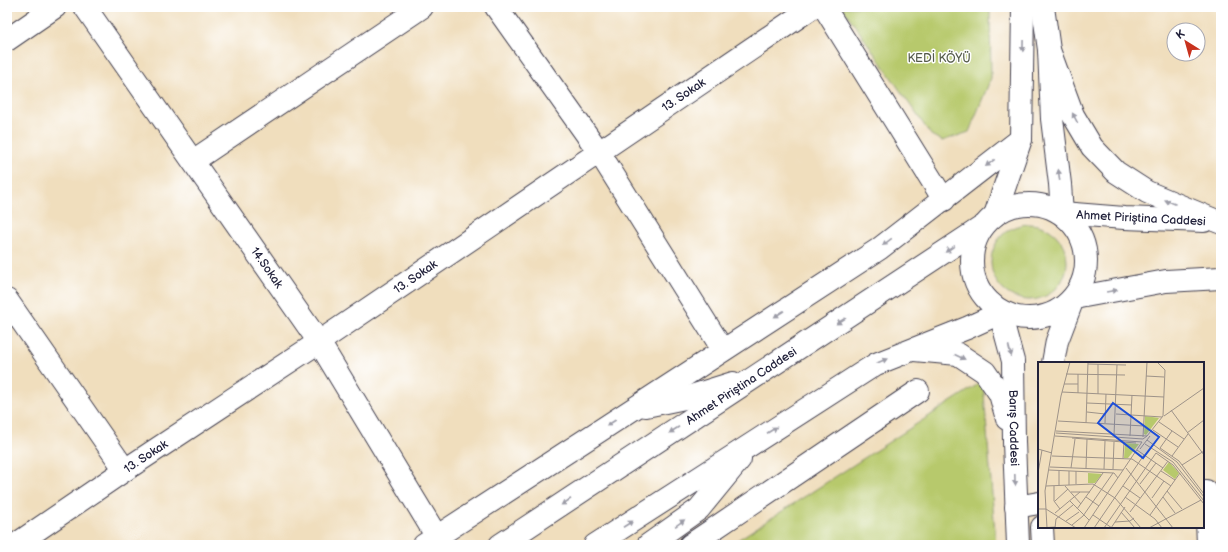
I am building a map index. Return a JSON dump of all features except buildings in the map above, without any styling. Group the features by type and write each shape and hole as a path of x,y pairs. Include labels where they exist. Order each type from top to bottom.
{"street":[{"path":"7,40 55,7"},
{"name":"14.Sokak","path":"85,7 319,342 431,541"},
{"path":"193,161 422,7"},
{"path":"496,7 599,152 723,350"},
{"name":"13. Sokak","path":"15,545 125,470 319,342 813,7"},
{"path":"824,7 944,200"},
{"path":"1023,7 1021,138 988,221 974,243 971,261 974,279 981,294 1000,313 1027,319 1044,317 1061,310 1074,298 1166,281 1218,279"},
{"path":"1044,7 1049,50 1052,120 1062,214"},
{"path":"1049,50 1073,115 1092,147 1116,172 1147,192 1220,222"},
{"path":"431,541 879,249 944,200 1021,138"},
{"path":"988,221 1011,206 1028,203 1046,206 1062,214 1076,227 1084,244 1087,262 1083,281 1074,298 1057,341 1053,362"},
{"name":"Ahmet Piriştina Caddesi","path":"1062,214 1220,222"},
{"name":"Ahmet Piriştina Caddesi","path":"500,545 760,374 988,221"},
{"path":"7,300 125,470"},
{"path":"595,545 876,364 908,350 967,328 1000,313"},
{"name":"Barış Caddesi","path":"1000,313 1013,361 1014,442 1018,545"},
{"path":"908,350 958,354 986,372 1000,394 1014,442"},
{"path":"635,408 685,398 760,374"},
{"path":"702,542 918,391"},
{"path":"648,545 699,509 752,443"},
{"path":"1208,545 1210,491"},
{"path":"1016,507 1038,503"},
{"path":"1042,528 1043,545"}],"green space":[{"name":"KEDİ KÖYÜ","path":"842,7 990,7 991,78 969,132 942,141 931,135"},
{"path":"1029,224 1044,227 1056,235 1064,247 1067,262 1064,277 1056,289 1044,297 1029,300 1014,297 1002,289 994,277 991,262 994,247 1002,235 1014,227"},
{"path":"983,381 996,545 734,545 733,543"}]}
